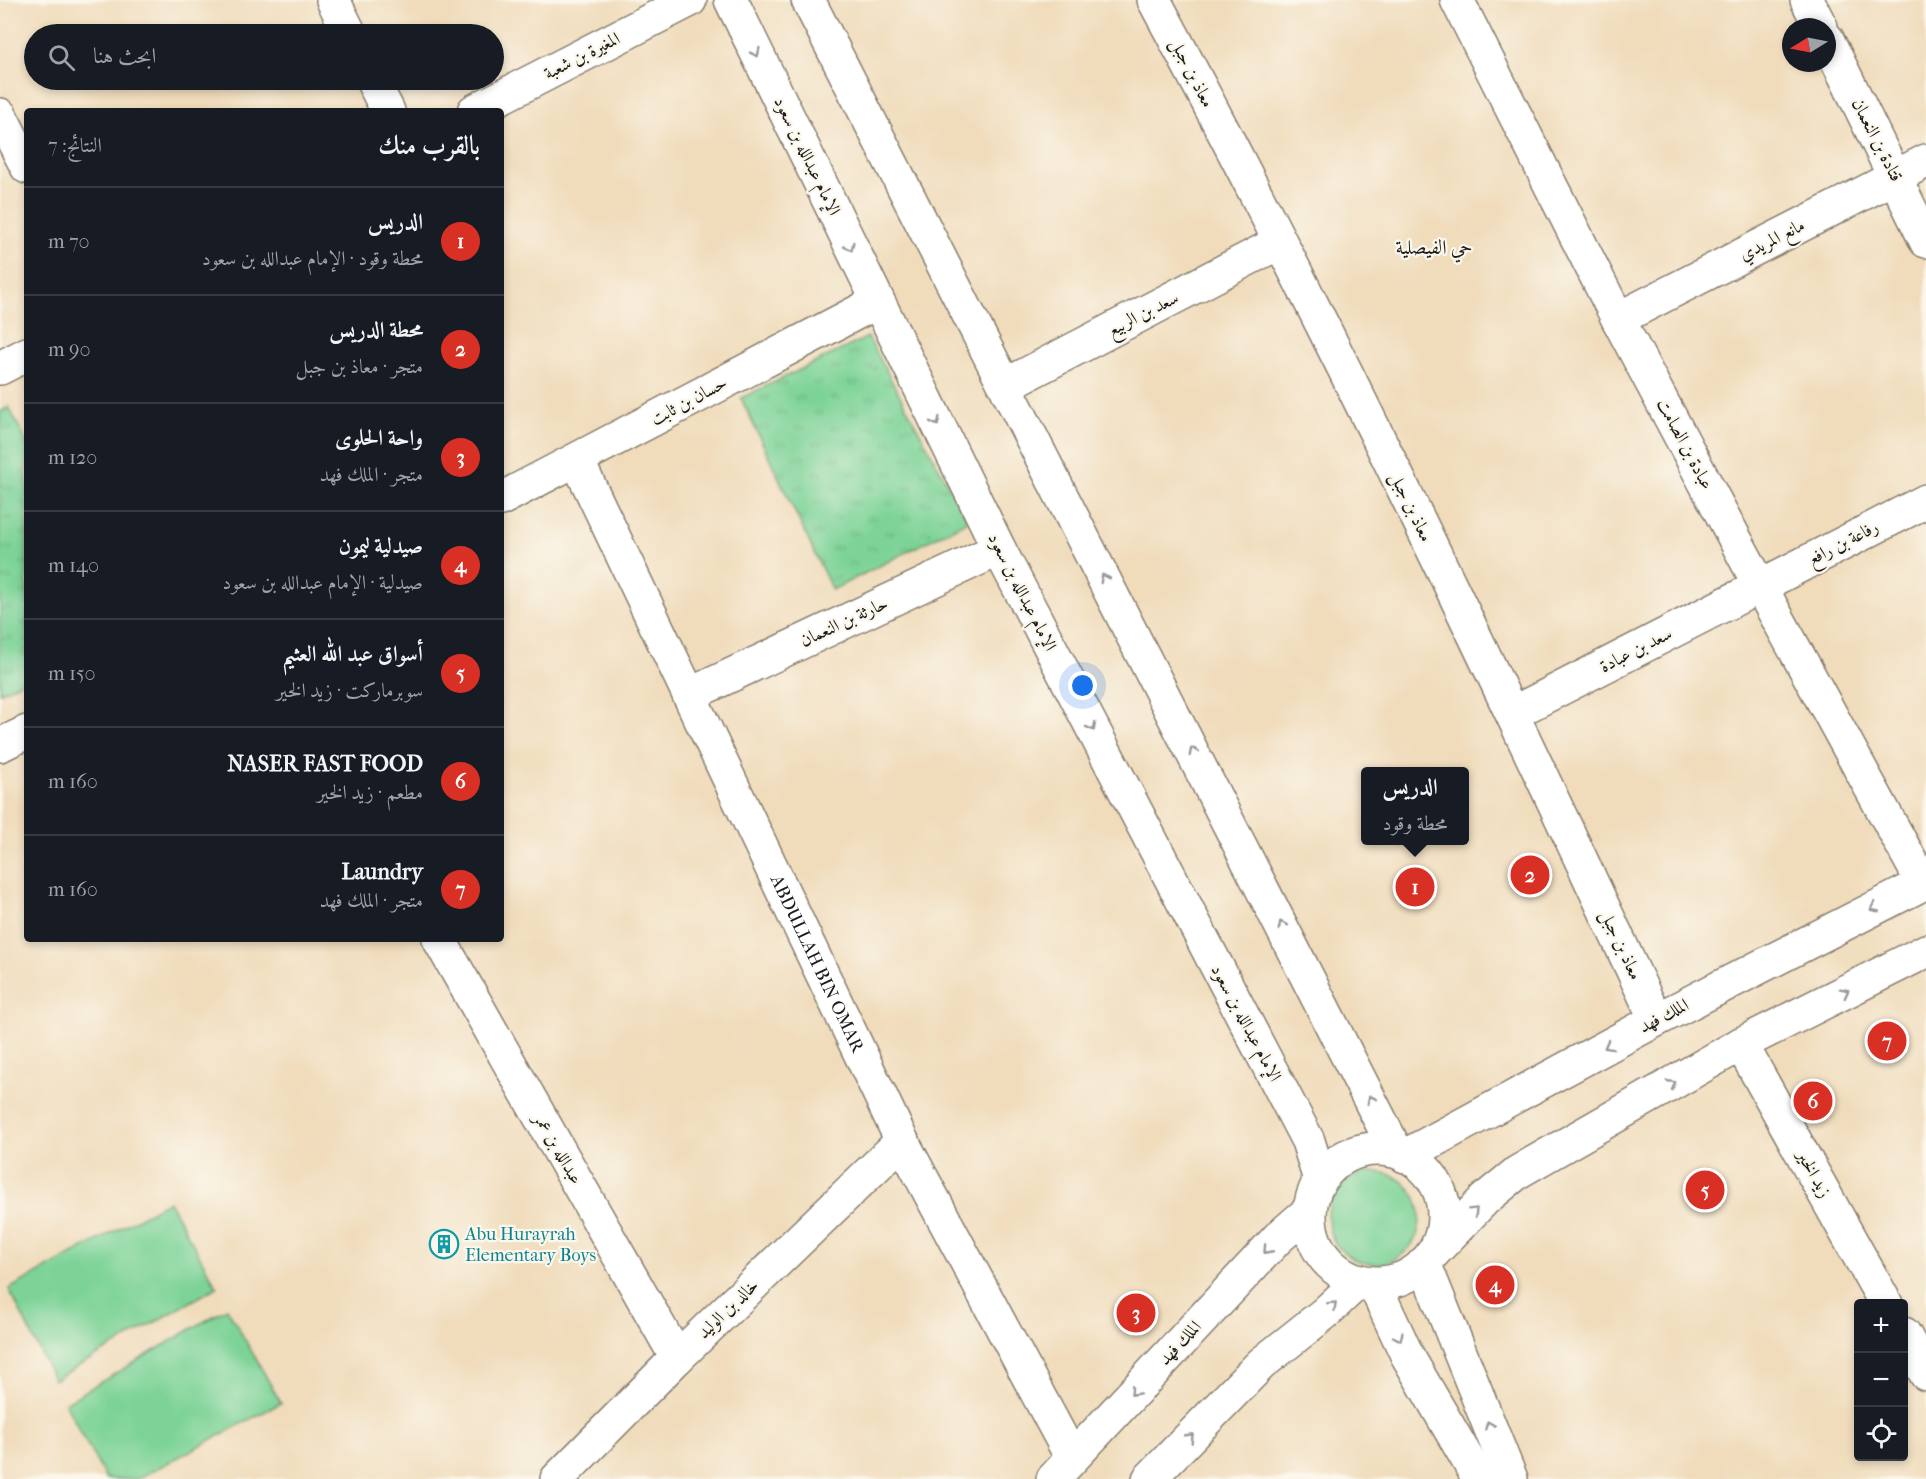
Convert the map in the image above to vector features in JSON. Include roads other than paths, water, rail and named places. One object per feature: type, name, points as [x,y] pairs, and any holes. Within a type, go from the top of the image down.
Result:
[{"type":"street","points":[[333,0],[345,24]]},
{"type":"street","name":"المغيرة بن شعبة","points":[[480,108],[690,0]]},
{"type":"street","name":"الإمام عبدالله بن سعود","points":[[731,0],[999,549],[1308,1141],[1320,1179]]},
{"type":"street","points":[[808,0],[1400,1154]]},
{"type":"street","name":"معاذ بن جبل","points":[[1154,0],[1280,242],[1513,713],[1656,1020]]},
{"type":"street","name":"عبادة بن الصامت","points":[[1457,0],[1618,319],[1760,586],[1925,882]]},
{"type":"street","points":[[1807,0],[1816,18]]},
{"type":"street","name":"قتادة بن النعمان","points":[[1836,57],[1926,241]]},
{"type":"street","points":[[377,90],[386,108]]},
{"type":"street","points":[[0,115],[24,161]]},
{"type":"street","name":"مانع المريدي","points":[[1618,319],[1926,161]]},
{"type":"street","name":"سعد بن الربيع","points":[[1006,385],[1280,242]]},
{"type":"street","name":"حسان بن ثابت","points":[[504,497],[877,302]]},
{"type":"street","points":[[0,368],[24,356]]},
{"type":"street","name":"ABDULLAH BIN OMAR","points":[[578,460],[902,1141],[1062,1469]]},
{"type":"street","name":"رفاعة بن رافع","points":[[1760,586],[1926,501]]},
{"type":"street","name":"حارثة بن النعمان","points":[[689,695],[999,549]]},
{"type":"street","name":"سعد بن عبادة","points":[[1513,713],[1760,586]]},
{"type":"street","points":[[0,745],[24,733]]},
{"type":"street","name":"الملك فهد","points":[[1400,1154],[1925,882]]},
{"type":"street","name":"عبدالله بن عمر","points":[[441,942],[677,1358]]},
{"type":"street","points":[[1149,1479],[1261,1364],[1366,1282],[1412,1274],[1485,1199],[1518,1172],[1742,1044],[1926,951]]},
{"type":"street","name":"زيد الخير","points":[[1742,1044],[1883,1299]]},
{"type":"street","name":"خالد بن الوليد","points":[[557,1479],[677,1358],[902,1141]]},
{"type":"street","points":[[1479,1479],[1366,1282],[1330,1264],[1318,1248],[1311,1230],[1310,1210],[1320,1179],[1346,1156],[1363,1150],[1380,1149],[1400,1154],[1430,1174],[1440,1193],[1442,1224],[1428,1258],[1511,1479]]},
{"type":"street","name":"الملك فهد","points":[[1062,1469],[1278,1238],[1310,1210]]},
{"type":"street","points":[[1908,1341],[1926,1374]]},
{"type":"place","name":"محطة الدريس","points":[[1530,875]]},
{"type":"place","name":"الدريس","points":[[1415,887]]},
{"type":"place","name":"Laundry","points":[[1887,1041]]},
{"type":"place","name":"NASER FAST FOOD","points":[[1813,1101]]},
{"type":"place","name":"أسواق عبد الله العثيم","points":[[1705,1190]]},
{"type":"place","name":"Abu Hurayrah Elementary Boys","points":[[444,1244]]},
{"type":"place","name":"صيدلية ليمون","points":[[1495,1285]]},
{"type":"place","name":"واحة الحلوى","points":[[1136,1313]]},
{"type":"district","name":"حي الفيصلية","points":[[1434,247]]}]
